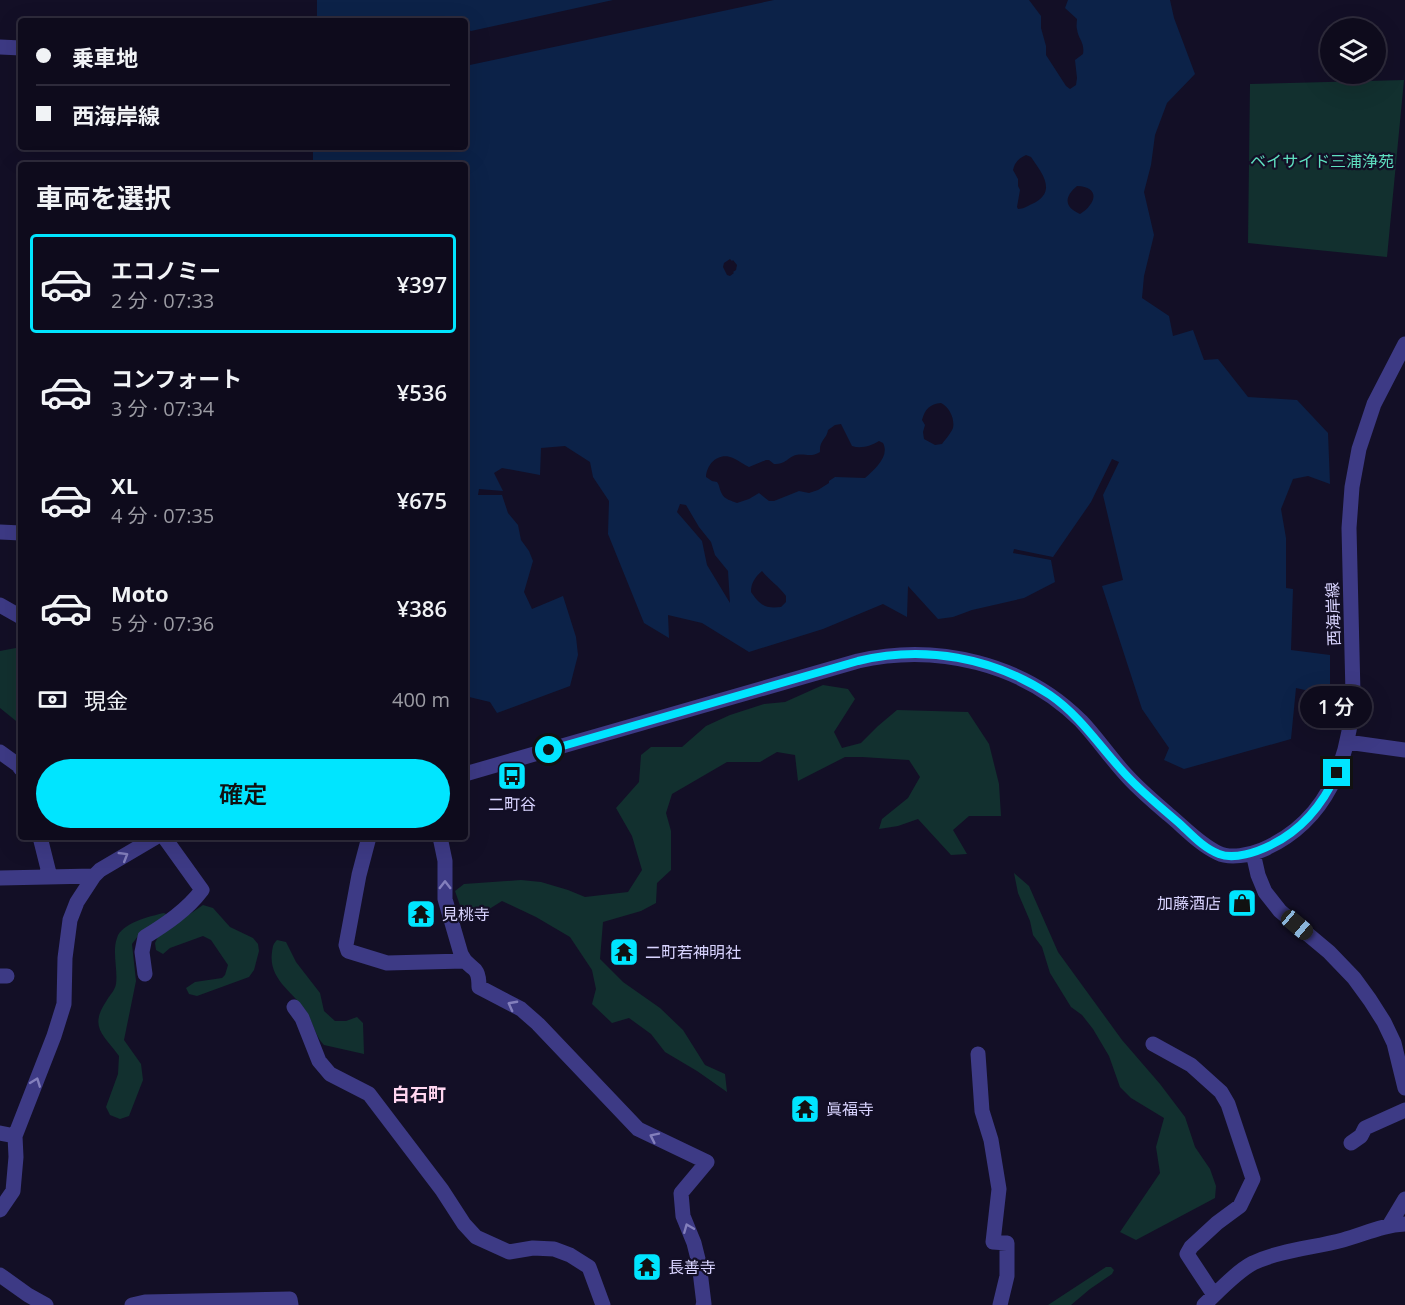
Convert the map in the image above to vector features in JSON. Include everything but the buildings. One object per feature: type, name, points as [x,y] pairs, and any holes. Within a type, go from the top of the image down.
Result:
[{"type":"street","points":[[0,47],[18,48]]},
{"type":"street","name":"西海岸線","points":[[468,773],[858,661],[893,655],[939,655],[985,664],[1020,678],[1052,697],[1077,717],[1128,778],[1204,845],[1220,855],[1253,853],[1278,842],[1290,835],[1317,809],[1335,780],[1347,742],[1353,694],[1349,528],[1352,487],[1359,449],[1374,404],[1405,344]]},
{"type":"street","points":[[0,532],[18,533]]},
{"type":"street","points":[[0,604],[18,615]]},
{"type":"street","points":[[1347,742],[1405,750]]},
{"type":"street","points":[[0,752],[18,765]]},
{"type":"street","points":[[41,840],[50,877]]},
{"type":"street","points":[[0,1210],[13,1191],[15,1157],[8,1135],[54,1036],[64,1004],[65,958],[70,920],[77,902],[100,870],[151,840]]},
{"type":"street","points":[[145,974],[142,952],[145,937],[164,925],[194,900],[202,890],[166,840]]},
{"type":"street","points":[[368,840],[359,874],[346,945],[348,951],[387,963],[464,961]]},
{"type":"street","points":[[441,840],[445,861],[445,899],[461,954],[464,961],[476,969],[479,975],[479,987],[521,1009],[538,1024],[638,1129],[707,1162],[681,1193],[683,1216],[699,1263],[703,1305]]},
{"type":"street","points":[[1253,853],[1264,892],[1280,911],[1329,952],[1354,978],[1370,1000],[1394,1043],[1405,1088]]},
{"type":"street","points":[[0,878],[94,876]]},
{"type":"street","points":[[294,1007],[302,1018],[319,1061],[330,1074],[369,1094],[442,1190],[464,1224],[476,1237],[509,1252],[533,1248],[554,1249],[570,1255],[589,1267],[603,1305]]},
{"type":"street","points":[[1153,1044],[1191,1065],[1221,1092],[1228,1104],[1253,1179],[1240,1206],[1217,1223],[1186,1254],[1209,1300],[1245,1268],[1254,1263],[1272,1256],[1343,1240],[1398,1224],[1405,1198]]},
{"type":"street","points":[[978,1054],[982,1111],[991,1140],[999,1189],[993,1242],[1007,1243],[1008,1276],[1000,1305]]},
{"type":"street","points":[[1352,1143],[1365,1128],[1405,1110]]},
{"type":"street","points":[[0,1275],[46,1305]]},
{"type":"street","points":[[132,1305],[145,1302],[290,1299],[291,1305]]},
{"type":"green space","name":"ベイサイド三浦浄苑","points":[[1386,80],[1404,80],[1387,257],[1248,243],[1250,84],[1320,82],[1320,84],[1386,84]]},
{"type":"green space","points":[[18,648],[18,723],[0,708],[0,651]]},
{"type":"green space","points":[[823,685],[848,689],[855,699],[834,732],[842,748],[861,743],[897,710],[968,712],[989,744],[999,784],[1001,816],[969,816],[953,830],[967,854],[951,855],[918,819],[898,826],[879,829],[882,819],[908,798],[920,777],[909,760],[845,757],[798,781],[795,755],[777,752],[760,762],[727,762],[672,794],[666,813],[671,831],[671,870],[657,883],[656,903],[641,911],[603,922],[600,959],[623,982],[660,1008],[683,1030],[705,1065],[725,1074],[727,1092],[665,1052],[651,1034],[629,1018],[612,1023],[592,1004],[596,989],[592,970],[570,937],[502,901],[486,911],[464,917],[455,891],[464,884],[521,880],[541,882],[585,897],[628,892],[642,870],[632,836],[616,808],[639,782],[641,755],[651,747],[682,747],[706,726],[730,715],[764,704],[785,702]]},
{"type":"green space","points":[[1014,873],[1029,886],[1058,952],[1122,1040],[1185,1117],[1195,1147],[1210,1169],[1216,1186],[1215,1198],[1136,1240],[1120,1232],[1160,1173],[1156,1147],[1164,1118],[1131,1098],[1120,1087],[1109,1056],[1093,1029],[1082,1015],[1071,1007],[1050,973],[1042,947],[1033,935],[1030,921],[1018,893]]},
{"type":"green space","points":[[203,905],[213,908],[230,927],[253,938],[258,944],[259,951],[254,970],[249,977],[197,996],[189,994],[186,988],[195,982],[222,978],[228,965],[211,940],[203,936],[170,948],[163,954],[156,950],[155,943],[159,935]]},
{"type":"green space","points":[[164,913],[168,915],[138,936],[132,944],[136,981],[124,1040],[141,1064],[143,1080],[129,1116],[120,1119],[110,1115],[106,1107],[118,1074],[119,1056],[100,1030],[99,1017],[116,984],[115,949],[120,933],[130,924]]},
{"type":"green space","points":[[277,940],[286,942],[296,962],[320,993],[324,1011],[335,1021],[346,1021],[357,1017],[363,1023],[364,1054],[324,1045],[306,1011],[274,970],[272,952]]},
{"type":"green space","points":[[1106,1267],[1114,1270],[1112,1274],[1071,1305],[1048,1305]]},
{"type":"water","points":[[317,0],[1029,0],[1041,16],[1046,55],[1070,89],[1076,85],[1075,60],[1083,54],[1083,50],[1077,19],[1065,8],[1068,0],[1170,0],[1174,18],[1195,74],[1167,103],[1155,135],[1144,192],[1154,235],[1144,276],[1142,298],[1169,316],[1173,336],[1193,330],[1204,360],[1218,359],[1248,397],[1297,400],[1328,433],[1330,484],[1308,476],[1293,479],[1281,509],[1286,538],[1286,588],[1293,589],[1291,650],[1330,655],[1330,689],[1314,692],[1296,688],[1291,739],[1184,769],[1164,760],[1169,748],[1142,709],[1102,586],[1123,580],[1103,495],[1119,462],[1112,459],[1091,502],[1053,557],[1014,549],[1013,553],[1051,560],[1055,582],[1024,598],[938,619],[908,586],[907,617],[883,604],[823,629],[749,652],[702,623],[668,615],[669,638],[644,623],[608,534],[609,501],[593,477],[590,462],[565,446],[541,448],[540,475],[502,468],[494,473],[503,491],[479,489],[478,495],[502,495],[508,513],[518,525],[521,540],[533,561],[524,592],[532,609],[563,596],[576,637],[578,655],[570,686],[497,713],[490,702],[468,697],[468,162],[313,162],[313,150],[468,150],[468,18],[317,18]],"holes":[[[1026,155],[1031,157],[1043,176],[1046,188],[1040,199],[1018,209],[1020,190],[1013,170],[1019,159]],[[1077,186],[1090,189],[1094,197],[1090,206],[1080,214],[1071,208],[1068,201],[1070,194]],[[730,259],[737,265],[736,270],[730,276],[723,267],[724,263]],[[941,403],[951,413],[953,428],[942,444],[935,445],[924,439],[925,425],[922,420],[926,410]],[[841,424],[852,446],[866,446],[879,441],[883,443],[885,448],[883,457],[865,478],[835,477],[818,490],[809,493],[799,491],[774,501],[769,501],[759,493],[737,503],[724,497],[717,482],[706,477],[711,463],[723,456],[733,458],[749,467],[766,460],[778,464],[796,455],[817,454],[820,452],[828,430]],[[680,504],[686,505],[711,542],[715,555],[728,571],[730,603],[707,565],[702,541],[677,512]],[[762,571],[786,596],[786,602],[781,607],[767,607],[760,603],[751,592],[753,583]]]},
{"type":"pier","points":[[613,0],[774,0],[468,65],[468,30],[471,31]]},
{"type":"place","name":"二町谷","points":[[512,776]]},
{"type":"place","name":"加藤酒店","points":[[1242,903]]},
{"type":"place","name":"見桃寺","points":[[421,914]]},
{"type":"place","name":"二町若神明社","points":[[624,952]]},
{"type":"place","name":"眞福寺","points":[[805,1109]]},
{"type":"place","name":"長善寺","points":[[647,1267]]},
{"type":"district","name":"白石町","points":[[419,1095]]},
{"type":"route","points":[[549,750],[858,661],[887,655],[925,654],[954,657],[985,664],[1039,688],[1082,722],[1128,778],[1204,845],[1220,855],[1253,853],[1290,835],[1317,809],[1332,786],[1337,773]]}]
